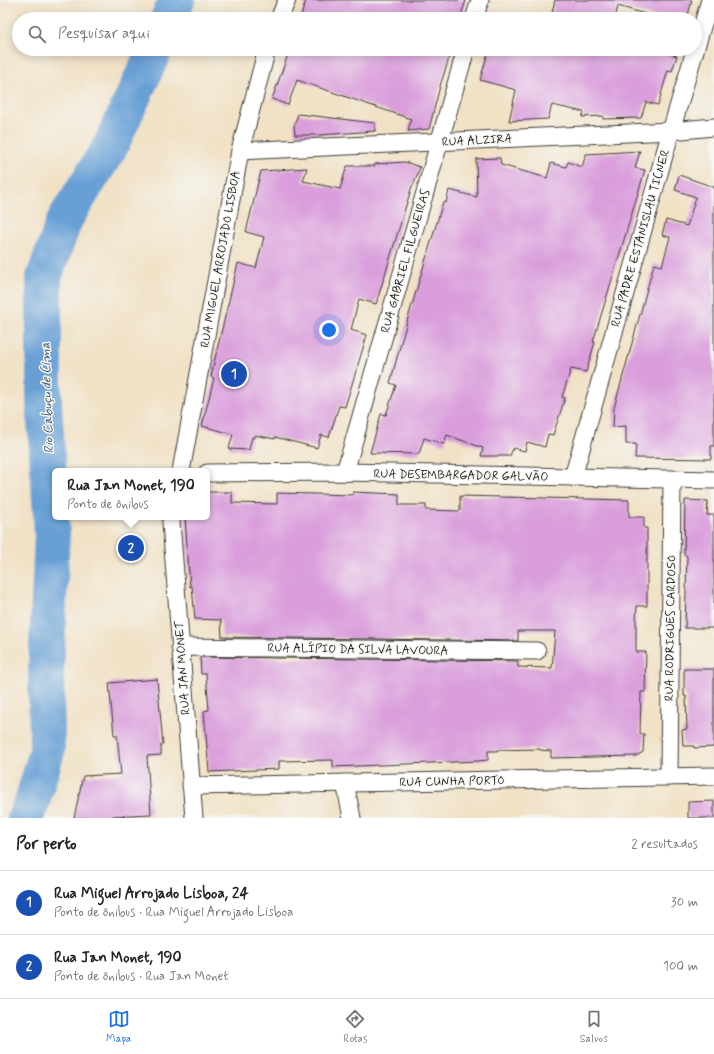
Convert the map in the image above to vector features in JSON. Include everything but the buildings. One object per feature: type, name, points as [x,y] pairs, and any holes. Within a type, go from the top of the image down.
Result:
[{"type":"street","points":[[282,12],[287,0]]},
{"type":"street","points":[[476,12],[480,0]]},
{"type":"street","name":"RUA PADRE ESTANISLAU TICNER","points":[[702,27],[710,0]]},
{"type":"street","name":"RUA MIGUEL ARROJADO LISBOA","points":[[182,468],[240,151],[265,56]]},
{"type":"street","name":"RUA GABRIEL FILGUEIRAS","points":[[345,472],[464,56]]},
{"type":"street","name":"RUA PADRE ESTANISLAU TICNER","points":[[573,477],[693,56]]},
{"type":"street","name":"RUA ALZIRA","points":[[240,151],[714,127]]},
{"type":"street","name":"RUA DESEMBARGADOR GALVÃO","points":[[210,473],[345,472],[714,480]]},
{"type":"street","name":"RUA RODRIGUES CARDOSO","points":[[669,777],[672,479]]},
{"type":"street","name":"RUA JAN MONET","points":[[172,520],[171,529],[194,818]]},
{"type":"street","name":"RUA ALÍPIO DA SILVA LAVOURA","points":[[180,647],[537,651]]},
{"type":"street","name":"RUA CUNHA PORTO","points":[[191,786],[714,776]]},
{"type":"street","points":[[344,783],[352,818]]},
{"type":"waterway","name":"Rio Cabuçu de Cima","points":[[171,12],[177,0]]},
{"type":"waterway","name":"Rio Cabuçu de Cima","points":[[25,818],[32,802],[47,751],[46,669],[52,533],[44,402],[44,277],[65,219],[110,147],[152,56]]},
{"type":"place","name":"Rua Miguel Arrojado Lisboa, 24","points":[[234,374]]},
{"type":"place","name":"Rua Jan Monet, 190","points":[[131,548]]}]
